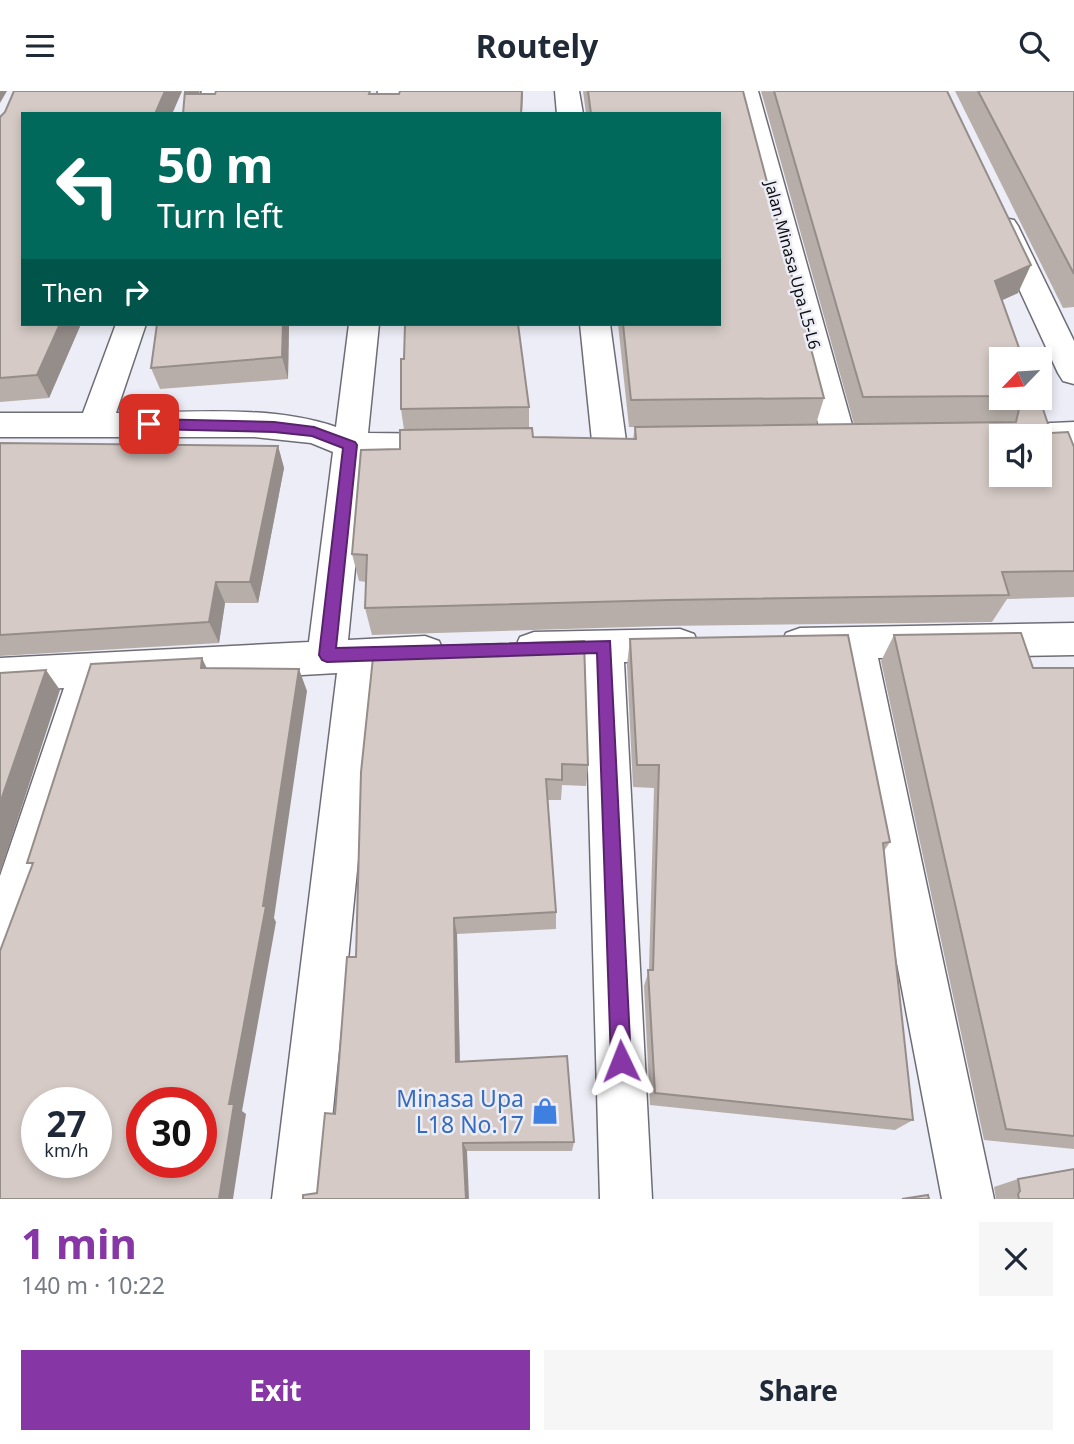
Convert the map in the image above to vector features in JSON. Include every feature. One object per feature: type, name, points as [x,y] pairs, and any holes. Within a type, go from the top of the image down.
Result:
[{"type":"street","points":[[207,112],[214,91]]},
{"type":"street","points":[[387,112],[390,91]]},
{"type":"street","points":[[567,91],[570,112]]},
{"type":"street","name":"Jalan Minasa Upa L5-L6","points":[[746,91],[839,439]]},
{"type":"street","points":[[993,201],[1074,373]]},
{"type":"street","points":[[96,423],[130,326]]},
{"type":"street","points":[[298,1199],[343,655],[350,445],[364,326]]},
{"type":"street","points":[[595,326],[609,442]]},
{"type":"street","points":[[0,425],[254,425],[314,432],[350,445],[486,445]]},
{"type":"street","points":[[1052,435],[1074,434]]},
{"type":"street","points":[[765,644],[856,645],[1074,639]]},
{"type":"street","points":[[495,649],[712,645]]},
{"type":"street","points":[[856,645],[968,1199]]},
{"type":"street","points":[[604,646],[626,1199]]},
{"type":"street","points":[[0,675],[90,668],[455,651]]},
{"type":"street","points":[[3,926],[90,668]]},
{"type":"building","points":[[14,91],[165,91],[156,112],[21,112],[21,326],[59,326],[37,375],[0,378],[0,117]]},
{"type":"building","points":[[185,91],[186,94],[215,94],[216,91],[370,91],[369,94],[399,94],[400,91],[522,91],[521,112],[183,112]]},
{"type":"building","points":[[588,91],[743,91],[824,398],[631,400],[623,326],[721,326],[721,112],[591,112]]},
{"type":"building","points":[[774,91],[947,91],[1031,265],[995,281],[1019,347],[989,347],[989,396],[863,397]]},
{"type":"building","points":[[978,91],[1074,91],[1074,274]]},
{"type":"building","points":[[157,326],[283,326],[282,357],[151,368]]},
{"type":"building","points":[[405,326],[518,326],[529,407],[401,409],[401,359],[404,359]]},
{"type":"building","points":[[1019,410],[1043,410],[1048,424],[989,424],[989,487],[1052,487],[1052,433],[1068,432],[1074,447],[1074,571],[1002,572],[1009,595],[365,608],[367,555],[352,554],[361,450],[400,449],[400,430],[532,428],[533,437],[636,439],[635,427],[1016,422]]},
{"type":"building","points":[[0,443],[278,446],[250,582],[216,582],[209,622],[0,635]]},
{"type":"building","points":[[1021,633],[1033,668],[1074,668],[1074,1136],[1006,1129],[894,635]]},
{"type":"building","points":[[848,635],[890,842],[883,843],[913,1120],[655,1093],[648,970],[653,970],[659,765],[637,765],[630,639]]},
{"type":"building","points":[[584,641],[588,765],[562,764],[562,780],[546,779],[556,912],[454,918],[456,1062],[567,1056],[574,1142],[463,1143],[466,1199],[303,1199],[303,1195],[317,1193],[325,1113],[335,1114],[347,957],[356,957],[361,772],[374,648]]},
{"type":"building","points":[[202,658],[201,668],[299,669],[263,906],[266,906],[229,1104],[234,1104],[219,1199],[0,1199],[0,951],[33,863],[27,863],[91,664]]},
{"type":"building","points":[[46,670],[0,803],[0,673]]},
{"type":"building","points":[[1074,1169],[1074,1199],[1019,1199],[1018,1179]]},
{"type":"building","points":[[928,1195],[929,1199],[902,1199]]},
{"type":"place","name":"Minasa Upa L18 No.17","points":[[545,1111]]},
{"type":"route","points":[[149,424],[274,427],[314,432],[350,445],[327,655],[604,646],[621,1061]]}]
